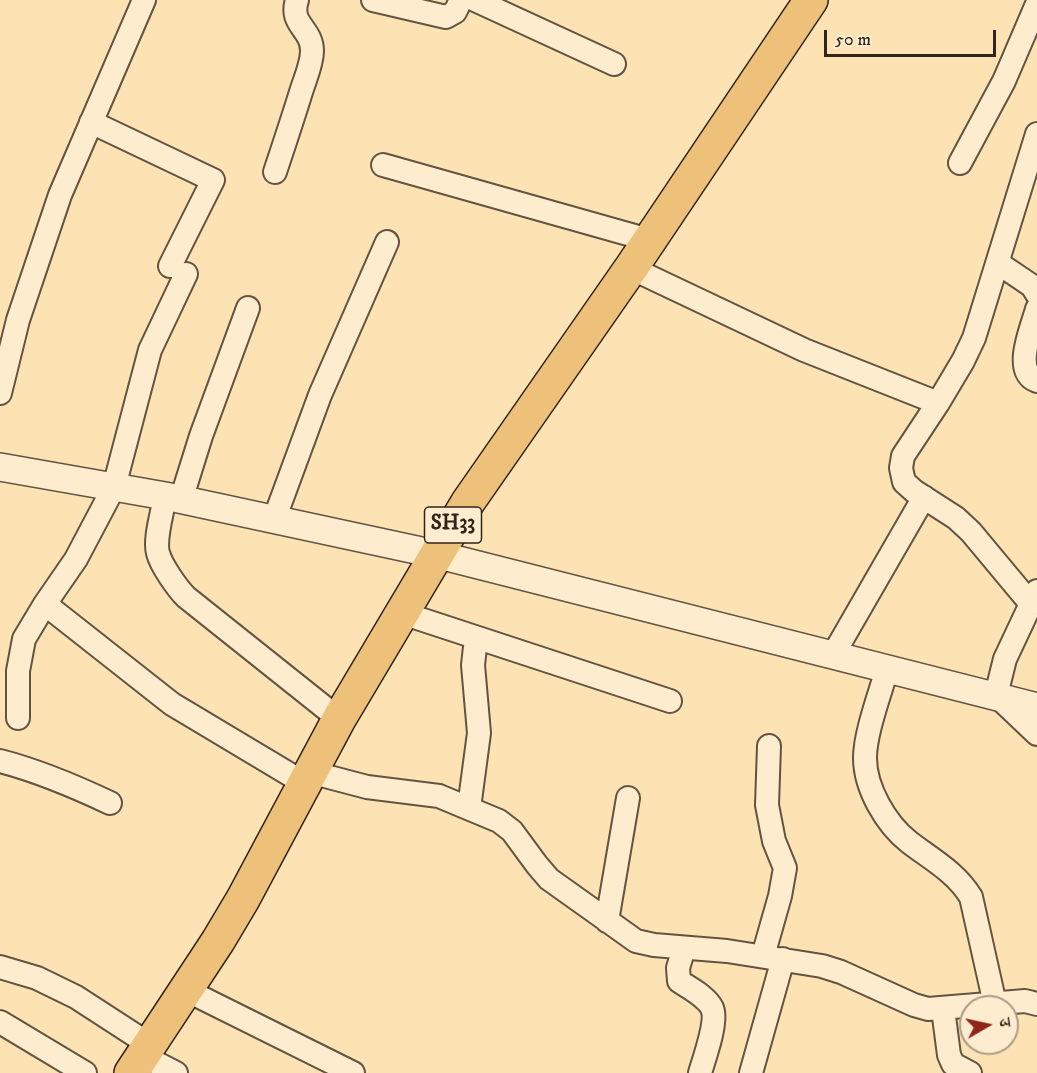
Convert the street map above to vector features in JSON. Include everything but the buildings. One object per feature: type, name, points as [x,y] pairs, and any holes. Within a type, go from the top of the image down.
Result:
[{"type":"main road","name":"SH33","points":[[141,1058],[243,899],[339,719],[435,554],[468,502],[631,268],[811,0]]},
{"type":"street","points":[[0,393],[18,320],[60,195],[144,0]]},
{"type":"street","points":[[275,172],[308,71],[312,51],[309,38],[295,18],[297,0]]},
{"type":"street","points":[[373,0],[408,4],[446,17],[455,12],[461,0]]},
{"type":"street","points":[[475,0],[614,64]]},
{"type":"street","points":[[960,163],[1004,81],[1037,4]]},
{"type":"street","points":[[18,718],[18,671],[24,639],[76,559],[114,487],[150,350],[213,180],[91,122]]},
{"type":"street","points":[[996,695],[1005,659],[1034,597],[956,518],[904,482],[901,468],[903,456],[911,441],[938,403],[974,338],[1037,134]]},
{"type":"street","points":[[383,165],[649,240]]},
{"type":"street","points":[[274,520],[320,395],[387,242]]},
{"type":"street","points":[[998,262],[1032,286],[1037,294]]},
{"type":"street","points":[[631,268],[804,350],[938,403]]},
{"type":"street","points":[[248,308],[201,436],[173,498],[157,545],[158,555],[175,586],[186,597],[339,719]]},
{"type":"street","points":[[1037,309],[1025,354],[1024,368],[1027,375],[1037,381]]},
{"type":"street","points":[[0,468],[173,498],[435,554],[1037,707]]},
{"type":"street","points":[[833,655],[924,497]]},
{"type":"street","points":[[45,604],[172,704],[307,778],[439,796],[500,821],[512,831],[549,879],[636,941],[654,945],[727,951],[822,966],[841,972],[914,1005],[928,1009],[959,1007]]},
{"type":"street","points":[[402,614],[670,701]]},
{"type":"street","points":[[469,808],[479,733],[473,665],[476,638]]},
{"type":"street","points":[[887,669],[867,743],[865,760],[869,781],[883,814],[896,831],[952,873],[971,897],[993,995]]},
{"type":"street","points":[[996,695],[1037,734]]},
{"type":"street","points":[[751,1073],[773,958],[785,868],[774,841],[767,805],[769,746]]},
{"type":"street","points":[[0,761],[63,781],[110,802]]},
{"type":"street","points":[[607,921],[628,798]]},
{"type":"street","points":[[684,948],[678,969],[679,981],[707,1001],[713,1010],[714,1022],[700,1073]]},
{"type":"street","points":[[0,967],[37,978],[76,997],[141,1058],[176,1073]]},
{"type":"street","points":[[186,990],[353,1073]]},
{"type":"street","points":[[1019,1002],[1037,1004]]},
{"type":"street","points":[[943,1009],[949,1055],[953,1064],[970,1073]]},
{"type":"street","points":[[0,1022],[85,1073]]}]
